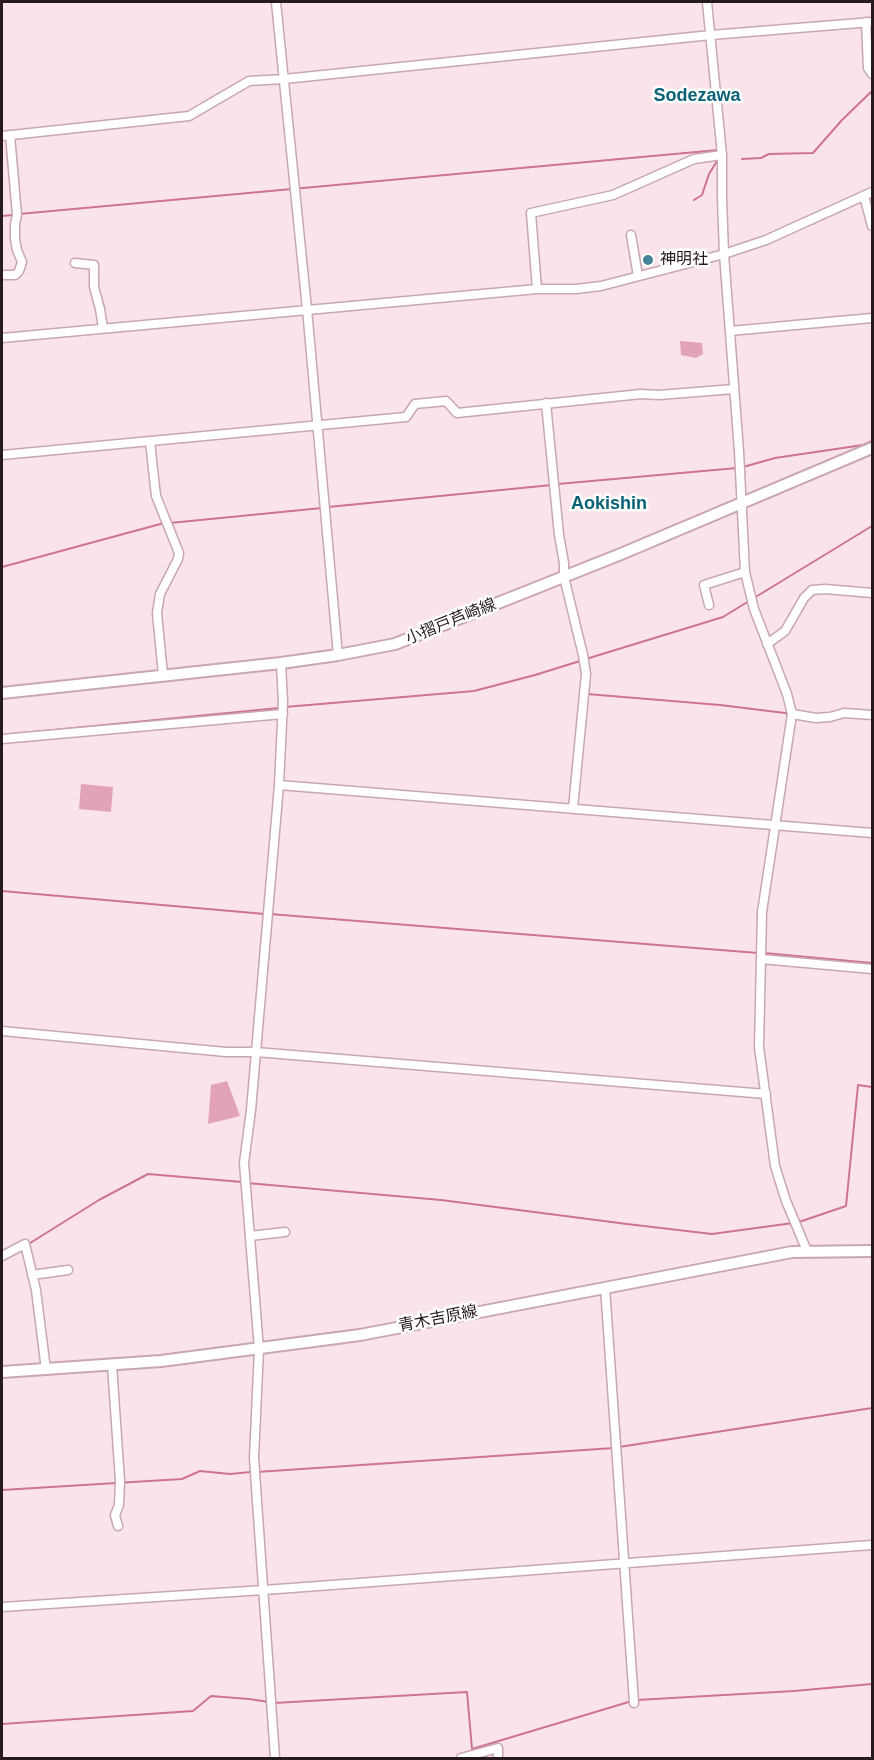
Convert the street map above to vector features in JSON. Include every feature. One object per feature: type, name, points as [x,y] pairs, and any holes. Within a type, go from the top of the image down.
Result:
[{"type":"main road","name":"小摺戸芦崎線","points":[[2,693],[281,663],[395,644],[564,577],[873,448]]},
{"type":"main road","name":"青木吉原線","points":[[2,1372],[161,1361],[360,1335],[792,1252],[873,1251]]},
{"type":"street","points":[[276,2],[307,309],[338,655]]},
{"type":"street","points":[[707,2],[722,155],[724,254],[745,572],[754,609],[787,694],[792,714],[762,912],[759,1047],[775,1166],[786,1201],[807,1251]]},
{"type":"street","points":[[2,274],[15,275],[22,262],[15,239],[17,216],[6,136],[189,116],[249,81],[711,35],[869,22],[868,68],[873,74]]},
{"type":"street","points":[[537,289],[531,213],[613,195],[694,159],[722,155]]},
{"type":"street","points":[[2,338],[537,289],[602,286],[724,254],[766,240],[868,194],[873,226]]},
{"type":"street","points":[[631,235],[638,276]]},
{"type":"street","points":[[75,263],[94,265],[94,287],[103,328]]},
{"type":"street","points":[[730,331],[873,318]]},
{"type":"street","points":[[2,455],[406,417],[415,404],[446,401],[457,413],[641,394],[659,395],[734,389]]},
{"type":"street","points":[[546,403],[564,577],[586,675],[573,808]]},
{"type":"street","points":[[150,441],[156,496],[179,553],[160,594],[157,613],[163,675]]},
{"type":"street","points":[[709,605],[704,585],[745,572]]},
{"type":"street","points":[[767,644],[785,631],[804,598],[812,590],[873,593]]},
{"type":"street","points":[[276,1758],[254,1458],[259,1349],[244,1163],[279,785],[283,714],[281,663]]},
{"type":"street","points":[[792,714],[816,718],[844,713],[873,715]]},
{"type":"street","points":[[2,740],[283,714]]},
{"type":"street","points":[[279,785],[873,833]]},
{"type":"street","points":[[761,959],[873,969]]},
{"type":"street","points":[[2,1031],[226,1052],[256,1052],[766,1094]]},
{"type":"street","points":[[250,1236],[285,1232]]},
{"type":"street","points":[[2,1256],[25,1244],[36,1290],[46,1370]]},
{"type":"street","points":[[32,1275],[68,1270]]},
{"type":"street","points":[[605,1287],[634,1703]]},
{"type":"street","points":[[112,1365],[120,1481],[119,1505],[115,1515],[118,1526]]},
{"type":"street","points":[[2,1607],[873,1545]]},
{"type":"street","points":[[461,1758],[498,1748],[498,1758]]},
{"type":"shaded area","points":[[680,341],[702,343],[703,354],[696,358],[681,355]]},
{"type":"shaded area","points":[[81,784],[113,787],[111,812],[79,809]]},
{"type":"shaded area","points":[[227,1081],[240,1116],[208,1124],[211,1085]]},
{"type":"waterway","points":[[742,159],[761,158],[769,154],[813,153],[872,91]]},
{"type":"waterway","points":[[19,214],[718,150]]},
{"type":"waterway","points":[[694,200],[702,195],[709,174],[717,161]]},
{"type":"waterway","points":[[2,216],[13,215]]},
{"type":"waterway","points":[[743,467],[775,458],[863,445],[872,441]]},
{"type":"waterway","points":[[558,484],[737,468]]},
{"type":"waterway","points":[[328,507],[552,485]]},
{"type":"waterway","points":[[170,523],[322,508]]},
{"type":"waterway","points":[[2,567],[164,523]]},
{"type":"waterway","points":[[754,598],[872,526]]},
{"type":"waterway","points":[[586,659],[723,617],[749,601]]},
{"type":"waterway","points":[[285,707],[474,691],[580,661]]},
{"type":"waterway","points":[[587,694],[720,705],[790,715]]},
{"type":"waterway","points":[[2,735],[279,708]]},
{"type":"waterway","points":[[2,891],[265,914]]},
{"type":"waterway","points":[[270,914],[758,953]]},
{"type":"waterway","points":[[764,953],[872,963]]},
{"type":"waterway","points":[[799,1222],[846,1206],[858,1085],[872,1087]]},
{"type":"waterway","points":[[27,1245],[99,1200],[148,1174],[242,1182]]},
{"type":"waterway","points":[[247,1183],[441,1200],[712,1234],[793,1223]]},
{"type":"waterway","points":[[619,1447],[872,1408]]},
{"type":"waterway","points":[[257,1472],[614,1448]]},
{"type":"waterway","points":[[2,1490],[182,1479],[200,1471],[230,1474],[251,1472]]},
{"type":"waterway","points":[[637,1700],[872,1684]]},
{"type":"waterway","points":[[274,1703],[467,1692],[472,1749],[632,1701]]},
{"type":"waterway","points":[[2,1724],[193,1711],[211,1696],[269,1702]]},
{"type":"place","name":"神明社","points":[[648,260]]},
{"type":"district","name":"Sodezawa","points":[[697,96]]},
{"type":"district","name":"Aokishin","points":[[609,504]]}]
